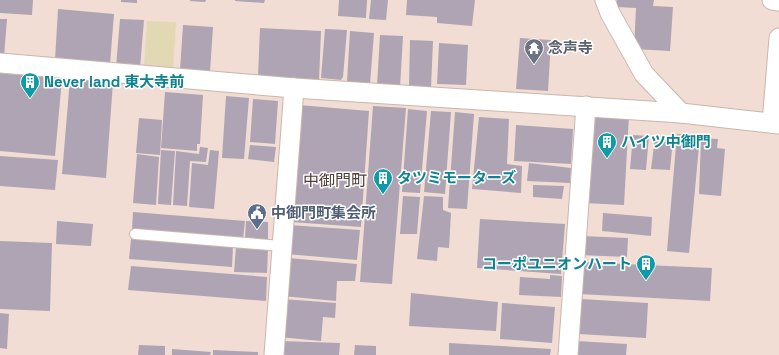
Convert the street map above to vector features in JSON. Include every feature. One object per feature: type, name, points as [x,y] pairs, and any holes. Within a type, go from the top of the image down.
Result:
[{"type":"street","points":[[605,0],[610,13],[644,74],[681,113]]},
{"type":"street","points":[[772,0],[779,1]]},
{"type":"street","points":[[0,63],[294,88],[681,113],[775,123],[779,38]]},
{"type":"street","points":[[274,355],[294,88]]},
{"type":"street","points":[[568,355],[586,106]]},
{"type":"lane","points":[[135,234],[282,246]]},
{"type":"sand","points":[[147,21],[176,22],[173,69],[144,68]]},
{"type":"building","points":[[0,0],[33,0],[32,15],[0,13]]},
{"type":"building","points":[[121,0],[137,0],[137,3],[121,2]]},
{"type":"building","points":[[190,0],[206,0],[205,2]]},
{"type":"building","points":[[235,0],[265,0],[264,3]]},
{"type":"building","points":[[339,0],[367,0],[366,18],[338,16]]},
{"type":"building","points":[[371,0],[388,0],[386,20],[369,19]]},
{"type":"building","points":[[407,0],[475,0],[472,26],[437,23],[437,17],[406,15]]},
{"type":"building","points":[[617,0],[654,0],[653,6],[673,7],[670,51],[634,49],[636,8],[616,7]]},
{"type":"building","points":[[58,9],[114,14],[110,64],[55,60]]},
{"type":"building","points":[[0,19],[7,19],[4,57],[0,57]]},
{"type":"building","points":[[120,19],[144,20],[140,68],[116,67]]},
{"type":"building","points":[[183,25],[213,27],[210,72],[180,70]]},
{"type":"building","points":[[260,28],[321,31],[319,81],[258,77]]},
{"type":"building","points":[[325,29],[347,30],[343,77],[341,80],[321,78]]},
{"type":"building","points":[[350,31],[374,33],[370,84],[347,82]]},
{"type":"building","points":[[380,35],[403,36],[400,88],[377,86]]},
{"type":"building","name":"念声寺","points":[[520,38],[551,40],[548,91],[516,89]]},
{"type":"building","points":[[410,40],[433,41],[431,88],[409,87]]},
{"type":"building","points":[[439,43],[468,45],[466,85],[437,84]]},
{"type":"building","name":"Never land 東大寺前","points":[[0,73],[62,79],[55,156],[0,151]]},
{"type":"building","points":[[70,79],[113,82],[106,178],[62,174]]},
{"type":"building","points":[[165,92],[203,95],[200,144],[197,144],[197,151],[161,148]]},
{"type":"building","points":[[226,96],[249,98],[244,159],[222,158]]},
{"type":"building","points":[[253,99],[278,101],[275,144],[250,142]]},
{"type":"building","points":[[299,105],[369,111],[361,227],[291,222]]},
{"type":"building","name":"タツミモーターズ","points":[[373,106],[406,108],[392,284],[360,282]]},
{"type":"building","points":[[408,109],[427,111],[420,193],[402,192]]},
{"type":"building","points":[[431,111],[451,112],[445,194],[424,192]]},
{"type":"building","points":[[455,112],[474,114],[467,209],[448,208]]},
{"type":"building","name":"ハイツ中御門","points":[[589,113],[629,115],[624,205],[584,203]]},
{"type":"building","points":[[479,117],[509,119],[507,164],[522,166],[521,193],[472,189]]},
{"type":"building","points":[[139,118],[162,120],[160,155],[136,153]]},
{"type":"building","points":[[516,125],[573,129],[571,164],[514,161]]},
{"type":"building","points":[[677,134],[700,136],[689,253],[667,251]]},
{"type":"building","points":[[633,135],[649,136],[646,170],[630,169]]},
{"type":"building","points":[[655,138],[673,139],[670,170],[651,169]]},
{"type":"building","points":[[701,138],[718,139],[717,148],[725,149],[721,196],[699,194]]},
{"type":"building","points":[[250,145],[276,147],[274,162],[248,159]]},
{"type":"building","points":[[200,147],[208,148],[206,162],[190,161],[187,206],[173,205],[176,151],[199,154]]},
{"type":"building","points":[[161,150],[175,151],[171,205],[158,204]]},
{"type":"building","points":[[210,150],[219,151],[214,209],[189,207],[192,163],[208,165]]},
{"type":"building","points":[[137,154],[159,157],[156,205],[133,203]]},
{"type":"building","points":[[0,156],[58,160],[55,190],[0,186]]},
{"type":"building","points":[[529,163],[571,168],[570,183],[527,181]]},
{"type":"building","points":[[533,185],[564,186],[562,199],[533,197]]},
{"type":"building","points":[[403,196],[420,197],[417,234],[400,234]]},
{"type":"building","points":[[424,196],[443,197],[443,210],[451,213],[449,248],[438,247],[437,261],[417,259]]},
{"type":"building","points":[[133,212],[245,221],[243,239],[132,230]]},
{"type":"building","points":[[603,213],[652,217],[651,236],[602,231]]},
{"type":"building","points":[[480,219],[565,224],[561,274],[477,268]]},
{"type":"building","points":[[57,221],[93,224],[91,246],[56,244]]},
{"type":"building","name":"中御門町集会所","points":[[246,221],[268,222],[268,240],[245,239]]},
{"type":"building","points":[[289,225],[360,230],[357,260],[286,254]]},
{"type":"building","points":[[581,236],[628,238],[627,257],[580,255]]},
{"type":"building","points":[[131,239],[233,246],[232,267],[129,259]]},
{"type":"building","points":[[0,241],[52,243],[50,311],[0,309]]},
{"type":"building","points":[[236,247],[268,250],[267,273],[234,272]]},
{"type":"building","points":[[288,258],[357,264],[355,281],[337,281],[336,301],[282,296]]},
{"type":"building","name":"コーポユニオンハート","points":[[581,262],[712,268],[710,301],[579,294]]},
{"type":"building","points":[[131,266],[267,277],[266,301],[128,290]]},
{"type":"building","points":[[550,275],[562,276],[561,297],[519,295],[520,277],[550,279]]},
{"type":"building","points":[[411,293],[498,302],[496,331],[409,326]]},
{"type":"building","points":[[283,299],[336,303],[335,318],[323,317],[321,341],[279,337]]},
{"type":"building","points":[[581,299],[648,303],[646,338],[579,334]]},
{"type":"building","points":[[502,303],[555,307],[552,343],[500,339]]},
{"type":"building","points":[[0,313],[9,314],[7,349],[0,348]]},
{"type":"building","points":[[280,341],[340,343],[339,355],[279,355]]},
{"type":"building","points":[[577,341],[627,344],[626,355],[575,355]]},
{"type":"building","points":[[449,343],[551,349],[550,355],[449,355]]},
{"type":"building","points":[[139,345],[165,346],[165,355],[138,355]]},
{"type":"building","points":[[355,345],[376,346],[376,355],[354,355]]},
{"type":"building","points":[[172,349],[211,352],[210,355],[172,355]]},
{"type":"building","points":[[213,350],[258,352],[258,355],[213,355]]},
{"type":"place","name":"念声寺","points":[[534,65]]},
{"type":"place","name":"Never land 東大寺前","points":[[30,99]]},
{"type":"place","name":"ハイツ中御門","points":[[607,159]]},
{"type":"place","name":"タツミモーターズ","points":[[383,195]]},
{"type":"place","name":"中御門町集会所","points":[[257,230]]},
{"type":"place","name":"コーポユニオンハート","points":[[646,281]]},
{"type":"district","name":"中御門町","points":[[335,180]]}]
